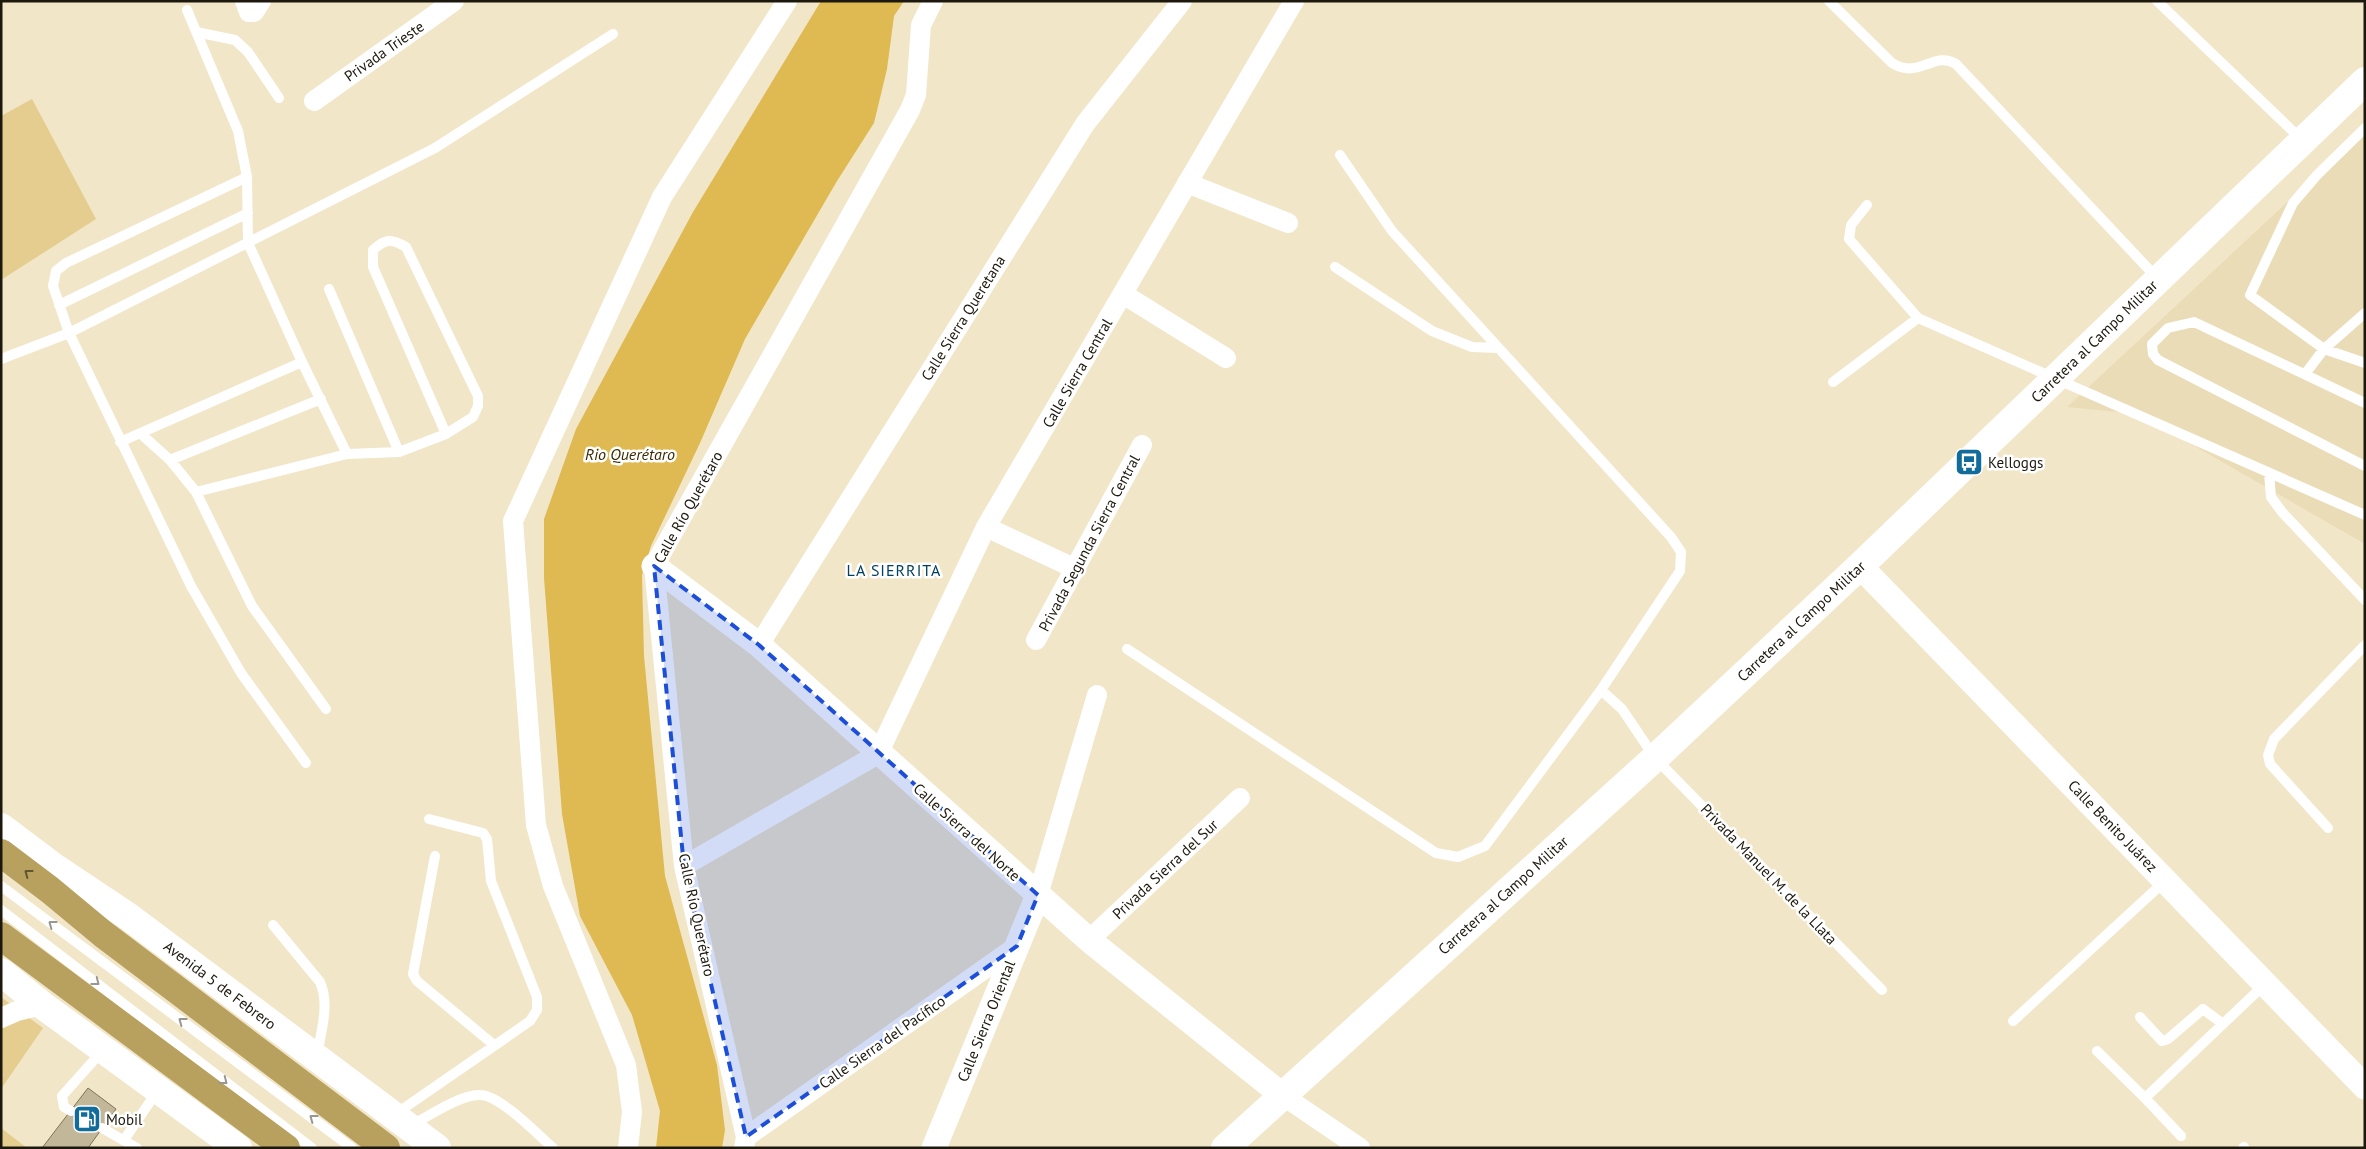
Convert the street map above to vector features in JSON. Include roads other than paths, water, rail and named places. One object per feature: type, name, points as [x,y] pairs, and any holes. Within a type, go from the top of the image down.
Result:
[{"type":"highway","name":"Avenida 5 de Febrero","points":[[1,853],[103,934],[386,1148]]},
{"type":"highway","points":[[1,936],[286,1148]]},
{"type":"main road","name":"Carretera al Campo Militar","points":[[1225,1148],[1655,758],[1860,566],[2365,81]]},
{"type":"main road","name":"Avenida 5 de Febrero","points":[[1,826],[54,866],[130,917],[316,1057],[404,1130],[437,1148]]},
{"type":"main road","points":[[50,890],[114,923],[184,979],[404,1130]]},
{"type":"main road","points":[[1,972],[42,1005],[158,1089],[217,1138],[238,1148]]},
{"type":"street","points":[[245,1],[249,12],[254,12],[261,1]]},
{"type":"street","name":"Privada Trieste","points":[[314,100],[454,1]]},
{"type":"street","points":[[628,1148],[632,1112],[626,1065],[553,886],[536,825],[513,521],[662,197],[787,1]]},
{"type":"street","name":"Calle Río Querétaro","points":[[745,1143],[684,866],[654,566],[910,110],[916,94],[921,25],[933,1]]},
{"type":"street","name":"Calle Sierra Queretana","points":[[758,645],[1085,124],[1182,1]]},
{"type":"street","name":"Calle Sierra Central","points":[[878,754],[986,527],[1294,1]]},
{"type":"street","points":[[1187,183],[1288,223]]},
{"type":"street","points":[[1123,294],[1226,358]]},
{"type":"street","name":"Privada Segunda Sierra Central","points":[[1036,640],[1142,445]]},
{"type":"street","points":[[986,527],[1076,569]]},
{"type":"street","name":"Calle Sierra del Norte","points":[[654,566],[758,645],[878,754],[1089,940],[1282,1095]]},
{"type":"street","name":"Calle Benito Juárez","points":[[1860,566],[2365,1087]]},
{"type":"street","points":[[1038,895],[1097,695]]},
{"type":"street","points":[[684,866],[878,754]]},
{"type":"street","name":"Privada Sierra del Sur","points":[[1089,940],[1240,798]]},
{"type":"street","name":"Calle Sierra Oriental","points":[[934,1148],[1038,895]]},
{"type":"street","name":"Calle Sierra del Pacífico","points":[[745,1143],[1017,946]]},
{"type":"street","points":[[1,1018],[17,1011],[42,1005]]},
{"type":"street","points":[[1282,1095],[1360,1148]]},
{"type":"lane","points":[[1829,1],[1892,63],[1900,68],[1910,70],[1943,59],[1956,64],[2158,279]]},
{"type":"lane","points":[[2157,1],[2302,140]]},
{"type":"lane","points":[[187,10],[238,131],[247,177],[248,243],[302,362],[347,454]]},
{"type":"lane","points":[[196,32],[235,40],[248,52],[279,98]]},
{"type":"lane","points":[[1,359],[69,333],[435,148],[613,34]]},
{"type":"lane","points":[[2365,128],[2317,175],[2293,202],[2250,295],[2324,349],[2365,362]]},
{"type":"lane","points":[[1127,649],[1436,854],[1458,857],[1485,846],[1601,690],[1680,571],[1681,552],[1671,537],[1392,231],[1340,155]]},
{"type":"lane","points":[[247,177],[66,263],[56,271],[53,286],[69,333],[191,586],[241,673],[306,763]]},
{"type":"lane","points":[[1867,205],[1851,225],[1849,239],[1918,318],[2365,515]]},
{"type":"lane","points":[[59,305],[248,213]]},
{"type":"lane","points":[[196,492],[347,454],[399,452],[446,434],[473,417],[478,406],[478,396],[406,247],[394,240],[383,241],[373,250],[373,267],[446,434]]},
{"type":"lane","points":[[1335,267],[1432,331],[1472,347],[1498,348]]},
{"type":"lane","points":[[329,289],[399,452]]},
{"type":"lane","points":[[2305,374],[2324,349],[2365,313]]},
{"type":"lane","points":[[1833,382],[1918,318]]},
{"type":"lane","points":[[2365,403],[2194,322],[2168,328],[2152,344],[2152,354],[2158,360],[2365,466]]},
{"type":"lane","points":[[120,442],[302,362]]},
{"type":"lane","points":[[170,460],[321,399]]},
{"type":"lane","points":[[140,433],[170,460],[196,492],[252,606],[326,709]]},
{"type":"lane","points":[[2269,473],[2271,497],[2282,512],[2365,600]]},
{"type":"lane","points":[[2328,828],[2270,764],[2268,755],[2274,738],[2365,645]]},
{"type":"lane","name":"Privada Manuel M. de la Llata","points":[[1601,690],[1622,709],[1655,758],[1882,990]]},
{"type":"lane","points":[[404,1130],[494,1046],[530,1020],[537,1010],[536,997],[491,881],[487,839],[484,832],[429,819]]},
{"type":"lane","points":[[435,856],[413,974],[417,981],[494,1046]]},
{"type":"lane","points":[[2013,1021],[2166,880]]},
{"type":"lane","points":[[1,886],[352,1148]]},
{"type":"lane","points":[[1,910],[312,1148]]},
{"type":"lane","points":[[273,925],[320,982],[324,991],[325,1004],[316,1057]]},
{"type":"lane","points":[[2144,1098],[2265,983]]},
{"type":"lane","points":[[2140,1017],[2162,1041],[2168,1039],[2202,1009],[2223,1024]]},
{"type":"lane","points":[[71,1110],[64,1106],[62,1096],[104,1050]]},
{"type":"lane","points":[[2097,1050],[2181,1136]]},
{"type":"lane","points":[[124,1140],[158,1089]]},
{"type":"lane","points":[[404,1130],[463,1099],[479,1095],[493,1097],[553,1148]]},
{"type":"lane","points":[[102,1128],[137,1148]]},
{"type":"water","name":"Rio Querétaro","points":[[821,1],[904,1],[894,16],[887,69],[874,123],[837,181],[745,339],[700,443],[651,546],[642,575],[644,656],[665,876],[717,1065],[725,1130],[722,1148],[656,1148],[660,1111],[632,1015],[580,916],[562,814],[544,578],[544,519],[576,429],[693,212]]},
{"type":"place","name":"Kelloggs","points":[[1969,462]]},
{"type":"place","name":"Mobil","points":[[87,1119]]},
{"type":"district","name":"LA SIERRITA","points":[[894,570]]}]
